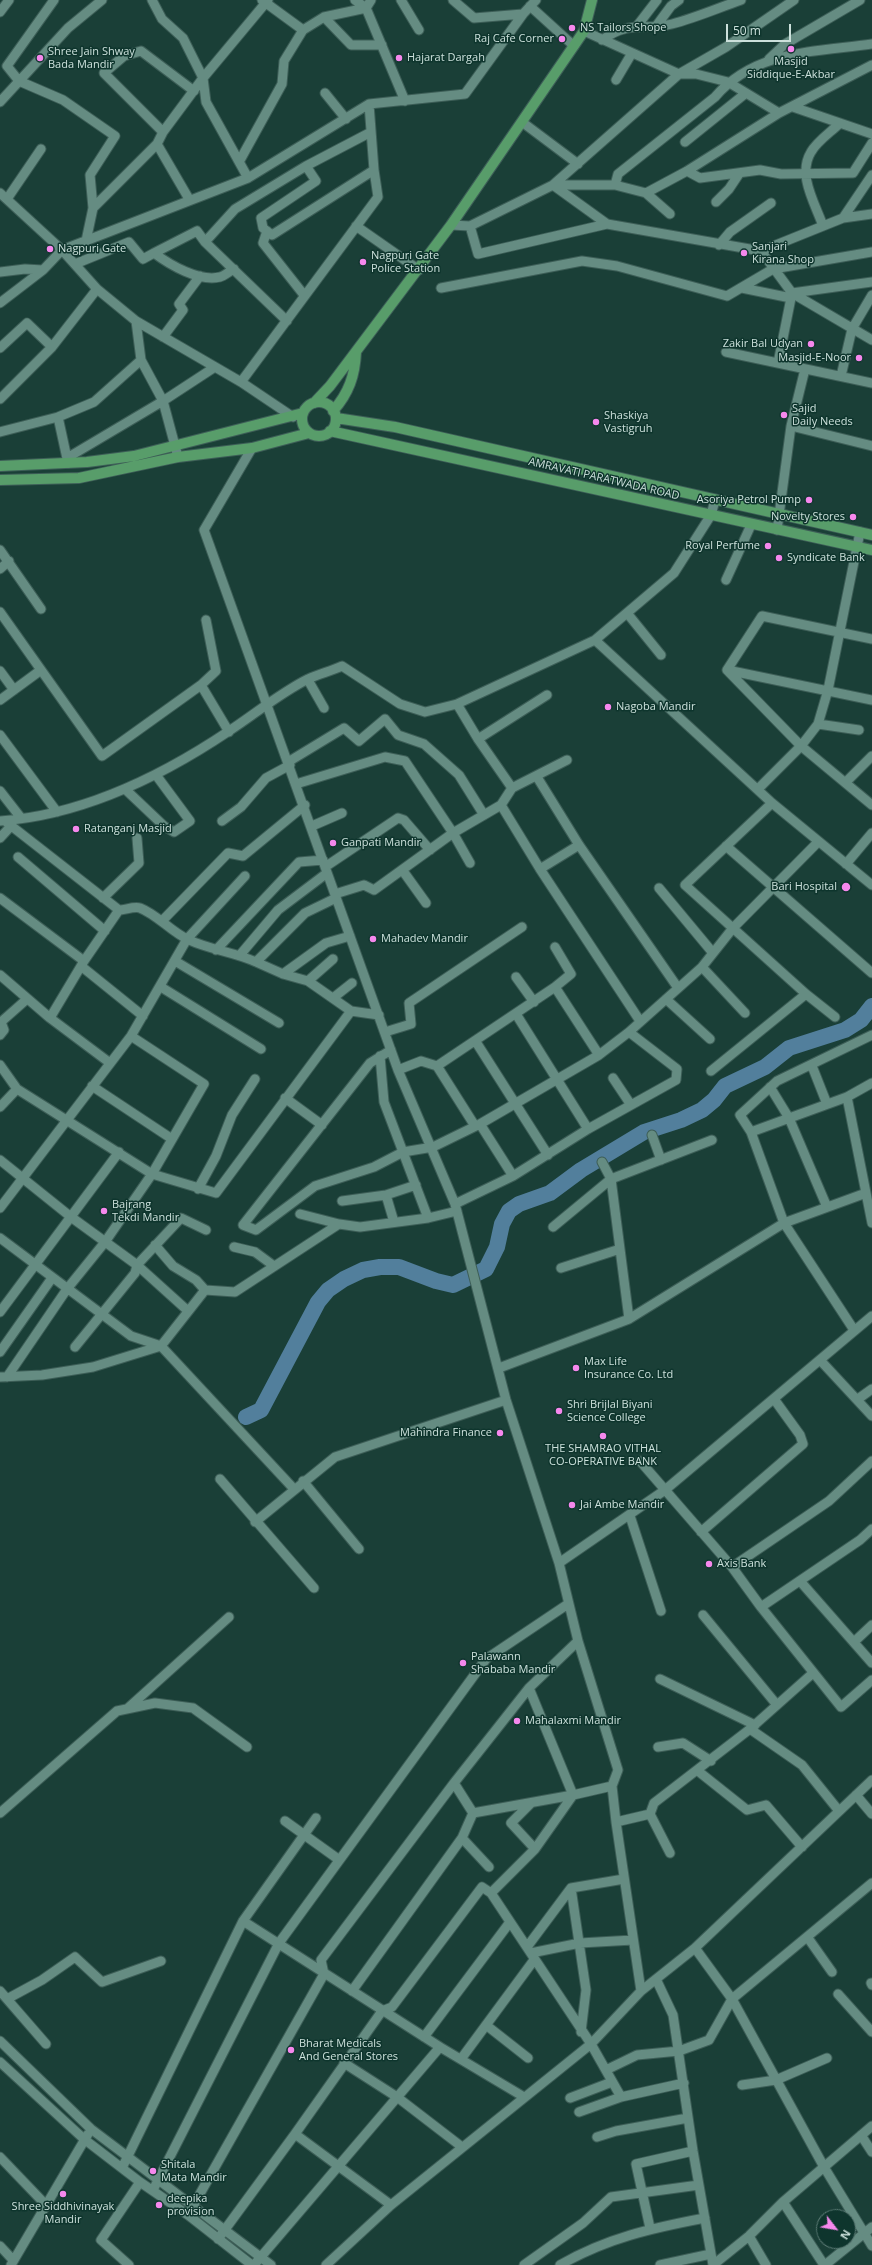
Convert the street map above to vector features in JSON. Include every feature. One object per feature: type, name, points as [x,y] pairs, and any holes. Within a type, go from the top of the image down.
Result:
[{"type":"main road","points":[[0,466],[134,456],[293,417],[303,413],[330,386],[419,270],[451,225],[584,31],[593,1]]},
{"type":"main road","points":[[303,413],[302,420],[304,427],[309,433],[316,436],[324,435],[330,432],[334,425],[335,414],[345,398],[354,373],[356,352]]},
{"type":"main road","points":[[314,403],[322,402],[328,405],[335,414]]},
{"type":"main road","name":"AMRAVATI PARATWADA ROAD","points":[[335,414],[872,534]]},
{"type":"main road","name":"AMRAVATI PARATWADA ROAD","points":[[330,432],[751,525],[872,550]]},
{"type":"main road","points":[[0,480],[79,478],[178,457],[252,448],[309,433]]},
{"type":"street","points":[[0,12],[9,0]]},
{"type":"street","points":[[54,0],[7,66],[19,81],[63,100],[115,136],[90,175],[93,208],[86,241]]},
{"type":"street","points":[[0,102],[68,28],[102,0]]},
{"type":"street","points":[[152,0],[162,19],[183,38],[203,78],[206,102],[248,178]]},
{"type":"street","points":[[355,0],[368,4]]},
{"type":"street","points":[[401,0],[419,30]]},
{"type":"street","points":[[453,0],[474,18],[523,14]]},
{"type":"street","points":[[637,26],[656,0]]},
{"type":"street","points":[[657,25],[671,6],[679,0]]},
{"type":"street","points":[[602,40],[614,31],[637,26],[670,24],[741,0]]},
{"type":"street","points":[[451,225],[470,226],[553,185],[678,74],[726,47],[794,0]]},
{"type":"street","points":[[615,185],[618,174],[715,98],[728,82],[768,60],[785,44],[860,0]]},
{"type":"street","points":[[93,208],[157,144],[163,132],[203,78],[265,1],[304,30]]},
{"type":"street","points":[[0,303],[43,270],[62,250],[189,199],[248,178],[369,104],[465,94],[523,14],[533,3],[574,46]]},
{"type":"street","points":[[239,162],[282,84],[284,61],[304,30],[324,17],[368,4]]},
{"type":"street","points":[[368,4],[382,45],[405,101]]},
{"type":"street","points":[[324,17],[351,45],[382,45]]},
{"type":"street","points":[[584,31],[678,74],[696,74],[728,82],[779,113]]},
{"type":"street","points":[[768,60],[788,55],[872,44]]},
{"type":"street","points":[[163,132],[104,73],[124,56],[141,51],[194,91]]},
{"type":"street","points":[[616,80],[632,53]]},
{"type":"street","points":[[646,193],[687,171],[779,113],[872,65]]},
{"type":"street","points":[[325,93],[346,119]]},
{"type":"street","points":[[685,142],[746,93]]},
{"type":"street","points":[[241,382],[378,197],[374,170],[369,104]]},
{"type":"street","points":[[793,107],[872,134]]},
{"type":"street","points":[[522,122],[578,164]]},
{"type":"street","points":[[823,226],[805,173],[805,167],[811,152],[840,123]]},
{"type":"street","points":[[205,242],[235,210],[306,166],[371,132]]},
{"type":"street","points":[[687,171],[700,178],[740,174],[760,170],[781,174],[853,173],[872,143]]},
{"type":"street","points":[[157,144],[189,199]]},
{"type":"street","points":[[7,199],[41,149]]},
{"type":"street","points":[[306,166],[316,181],[261,218],[263,228],[272,234],[374,170]]},
{"type":"street","points":[[716,202],[729,189],[740,174]]},
{"type":"street","points":[[843,218],[872,175]]},
{"type":"street","points":[[553,185],[615,185],[646,193],[670,214]]},
{"type":"street","points":[[553,185],[607,224]]},
{"type":"street","points":[[0,193],[62,250],[97,289],[136,321],[241,382],[293,417]]},
{"type":"street","points":[[720,245],[730,232],[771,204]]},
{"type":"street","points":[[470,226],[478,254],[607,224],[720,245],[762,251],[843,218],[872,214]]},
{"type":"street","points":[[356,226],[419,270]]},
{"type":"street","points":[[75,264],[129,242],[143,259],[196,231],[205,242],[287,321]]},
{"type":"street","points":[[267,231],[263,243],[304,295]]},
{"type":"street","points":[[762,251],[792,295],[872,340]]},
{"type":"street","points":[[441,288],[582,261],[618,266],[727,296],[773,269],[872,252]]},
{"type":"street","points":[[154,253],[165,260],[200,276],[220,277],[234,269]]},
{"type":"street","points":[[0,272],[26,269],[43,270]]},
{"type":"street","points":[[163,337],[183,310],[179,304],[200,276]]},
{"type":"street","points":[[742,288],[792,295],[872,282]]},
{"type":"street","points":[[0,399],[52,348],[97,289]]},
{"type":"street","points":[[778,363],[792,295]]},
{"type":"street","points":[[841,376],[852,329],[872,295]]},
{"type":"street","points":[[136,321],[141,360],[164,402],[178,457]]},
{"type":"street","points":[[0,348],[27,323],[52,348]]},
{"type":"street","points":[[726,352],[872,383]]},
{"type":"street","points":[[0,432],[58,417],[94,402],[141,360]]},
{"type":"street","points":[[58,417],[67,460],[164,402],[215,367]]},
{"type":"street","points":[[777,530],[791,426],[805,369]]},
{"type":"street","points":[[791,426],[872,446]]},
{"type":"street","points":[[252,448],[204,530],[266,706],[312,826],[325,867],[398,1070],[433,1147],[456,1208],[499,1368],[506,1400],[559,1563],[578,1641],[618,1770],[612,1786],[641,1991]]},
{"type":"street","points":[[5,823],[21,818],[57,812],[125,789],[156,775],[229,732],[266,706],[308,680],[342,666],[400,704],[425,712],[458,704],[595,640],[674,573],[710,515],[715,500]]},
{"type":"street","points":[[726,580],[751,525]]},
{"type":"street","points":[[758,789],[801,746],[818,724],[828,690],[860,532]]},
{"type":"street","points":[[0,550],[41,609]]},
{"type":"street","points":[[0,569],[9,561]]},
{"type":"street","points":[[0,612],[102,756],[216,671],[206,620]]},
{"type":"street","points":[[627,613],[661,655]]},
{"type":"street","points":[[727,670],[762,616],[872,639]]},
{"type":"street","points":[[595,640],[772,803],[872,885]]},
{"type":"street","points":[[0,700],[41,670]]},
{"type":"street","points":[[727,670],[872,700]]},
{"type":"street","points":[[727,670],[801,746],[872,805]]},
{"type":"street","points":[[0,671],[14,690]]},
{"type":"street","points":[[308,680],[324,708]]},
{"type":"street","points":[[200,684],[229,732]]},
{"type":"street","points":[[478,739],[548,695]]},
{"type":"street","points":[[458,704],[478,739],[512,788]]},
{"type":"street","points":[[222,821],[241,807],[266,778],[344,728],[359,741],[385,719],[398,735],[424,744],[459,775],[484,815]]},
{"type":"street","points":[[818,724],[859,730]]},
{"type":"street","points":[[0,735],[57,812]]},
{"type":"street","points":[[846,782],[872,756]]},
{"type":"street","points":[[296,784],[384,758],[405,761],[453,833],[470,864]]},
{"type":"street","points":[[256,962],[305,913],[336,896],[364,885],[374,890],[403,871],[453,833],[501,805],[512,788],[537,777],[567,760]]},
{"type":"street","points":[[125,789],[164,826],[174,832],[190,821],[156,775]]},
{"type":"street","points":[[537,777],[579,845],[678,988]]},
{"type":"street","points":[[0,791],[21,818]]},
{"type":"street","points":[[772,803],[685,885],[806,994],[835,1017]]},
{"type":"street","points":[[162,921],[228,853],[243,856],[304,805]]},
{"type":"street","points":[[501,805],[540,869],[640,1022]]},
{"type":"street","points":[[312,826],[342,813]]},
{"type":"street","points":[[240,955],[278,910],[325,867],[398,818],[404,820],[430,850]]},
{"type":"street","points":[[0,838],[5,823]]},
{"type":"street","points":[[5,823],[119,910],[139,908],[162,921],[187,939],[216,950],[240,955],[283,974],[308,981],[351,1011],[379,1015]]},
{"type":"street","points":[[846,864],[872,833]]},
{"type":"street","points":[[103,898],[140,863],[137,838]]},
{"type":"street","points":[[391,1050],[370,1063],[243,1225],[256,1230],[315,1186],[374,1167],[403,1152],[433,1147],[478,1125],[599,1055],[629,1032],[702,967],[733,928],[818,842]]},
{"type":"street","points":[[540,869],[579,845]]},
{"type":"street","points":[[726,846],[872,973]]},
{"type":"street","points":[[18,857],[104,930]]},
{"type":"street","points":[[216,950],[299,862],[325,867]]},
{"type":"street","points":[[403,871],[426,903]]},
{"type":"street","points":[[0,1208],[131,1036],[161,987],[187,939],[245,876]]},
{"type":"street","points":[[659,888],[713,953]]},
{"type":"street","points":[[0,898],[82,964],[143,1016]]},
{"type":"street","points":[[50,1018],[82,964],[119,910]]},
{"type":"street","points":[[385,1032],[411,1024],[409,1003],[522,927]]},
{"type":"street","points":[[283,974],[326,943],[350,936]]},
{"type":"street","points":[[437,1066],[476,1042],[556,987],[571,974],[555,947]]},
{"type":"street","points":[[308,981],[333,958]]},
{"type":"street","points":[[175,961],[279,1023]]},
{"type":"street","points":[[702,967],[745,1013]]},
{"type":"street","points":[[0,975],[50,1018],[110,1063]]},
{"type":"street","points":[[516,978],[534,1002]]},
{"type":"street","points":[[333,998],[352,983]]},
{"type":"street","points":[[161,987],[261,1049]]},
{"type":"street","points":[[556,987],[599,1055]]},
{"type":"street","points":[[711,1071],[806,994]]},
{"type":"street","points":[[0,1034],[4,1030],[0,1021],[27,999]]},
{"type":"street","points":[[666,999],[710,1039]]},
{"type":"street","points":[[0,1065],[16,1089],[68,1119],[152,1174],[198,1189],[216,1193],[351,1011]]},
{"type":"street","points":[[516,1014],[588,1129]]},
{"type":"street","points":[[300,1214],[339,1224],[360,1227],[428,1218],[456,1208],[513,1176],[588,1129],[676,1080],[678,1074],[674,1066],[629,1032]]},
{"type":"street","points":[[854,1330],[784,1223],[751,1132],[740,1115],[777,1081],[812,1066],[872,1035]]},
{"type":"street","points":[[4,1377],[67,1290],[105,1242],[152,1174],[204,1084],[131,1036]]},
{"type":"street","points":[[476,1042],[548,1155]]},
{"type":"street","points":[[380,1056],[384,1102],[428,1218]]},
{"type":"street","points":[[398,1070],[421,1061],[437,1066],[513,1176]]},
{"type":"street","points":[[812,1066],[827,1104]]},
{"type":"street","points":[[612,1078],[631,1105]]},
{"type":"street","points":[[198,1189],[216,1156],[232,1115],[255,1079]]},
{"type":"street","points":[[751,1132],[847,1097],[872,1083]]},
{"type":"street","points":[[92,1086],[172,1139]]},
{"type":"street","points":[[770,1087],[789,1118],[827,1207]]},
{"type":"street","points":[[0,1107],[16,1089]]},
{"type":"street","points":[[847,1097],[872,1223]]},
{"type":"street","points":[[285,1098],[322,1125]]},
{"type":"street","points":[[652,1135],[661,1160]]},
{"type":"street","points":[[554,1227],[611,1179],[712,1140]]},
{"type":"street","points":[[0,1312],[34,1264],[71,1218],[119,1152]]},
{"type":"street","points":[[0,1160],[23,1177],[71,1218],[137,1265],[188,1312]]},
{"type":"street","points":[[602,1162],[611,1179],[629,1318]]},
{"type":"street","points":[[342,1201],[386,1195],[416,1185]]},
{"type":"street","points":[[499,1368],[629,1318],[784,1223],[866,1193]]},
{"type":"street","points":[[386,1195],[394,1222]]},
{"type":"street","points":[[75,1347],[103,1315],[135,1273],[137,1265],[181,1218],[206,1230]]},
{"type":"street","points":[[156,1245],[173,1266],[196,1280],[206,1290],[235,1292],[339,1224]]},
{"type":"street","points":[[1,1241],[131,1336],[161,1346],[294,1489]]},
{"type":"street","points":[[234,1247],[255,1252],[274,1266]]},
{"type":"street","points":[[561,1268],[620,1249]]},
{"type":"street","points":[[0,1352],[52,1278]]},
{"type":"street","points":[[4,1377],[42,1376],[93,1367],[161,1346],[206,1290]]},
{"type":"street","points":[[559,1563],[630,1516],[664,1490],[872,1316]]},
{"type":"street","points":[[820,1360],[858,1399],[872,1416]]},
{"type":"street","points":[[858,1399],[872,1388]]},
{"type":"street","points":[[701,1532],[801,1448],[803,1439],[774,1399]]},
{"type":"street","points":[[255,1522],[303,1481],[335,1457],[506,1400]]},
{"type":"street","points":[[640,1461],[732,1567],[761,1607],[841,1707],[872,1680]]},
{"type":"street","points":[[732,1567],[829,1501],[872,1461]]},
{"type":"street","points":[[220,1479],[255,1522],[314,1588]]},
{"type":"street","points":[[303,1481],[359,1549]]},
{"type":"street","points":[[630,1516],[661,1610]]},
{"type":"street","points":[[761,1607],[860,1540],[872,1529]]},
{"type":"street","points":[[800,1581],[855,1641],[872,1663]]},
{"type":"street","points":[[153,2190],[279,1943],[338,1859],[486,1659],[568,1604]]},
{"type":"street","points":[[703,1615],[777,1706]]},
{"type":"street","points":[[127,1709],[229,1617]]},
{"type":"street","points":[[855,1641],[872,1626]]},
{"type":"street","points":[[188,2215],[324,1974],[321,1960],[454,1783],[529,1688],[578,1641]]},
{"type":"street","points":[[670,1853],[650,1814],[654,1803],[698,1771],[753,1727],[813,1673]]},
{"type":"street","points":[[660,1679],[753,1727],[802,1765],[839,1811]]},
{"type":"street","points":[[529,1688],[573,1796]]},
{"type":"street","points":[[0,1813],[117,1710],[155,1703],[193,1708],[247,1747]]},
{"type":"street","points":[[658,1747],[683,1743],[711,1761]]},
{"type":"street","points":[[698,1771],[747,1810],[766,1806],[802,1847]]},
{"type":"street","points":[[326,2265],[391,2205],[591,2044],[641,1991],[695,1948],[872,1780]]},
{"type":"street","points":[[454,1783],[474,1813]]},
{"type":"street","points":[[474,1813],[573,1796],[612,1786]]},
{"type":"street","points":[[856,1795],[872,1814]]},
{"type":"street","points":[[492,1893],[535,1849],[573,1796]]},
{"type":"street","points":[[531,1803],[511,1823],[535,1849]]},
{"type":"street","points":[[352,1991],[462,1838],[474,1813]]},
{"type":"street","points":[[616,1822],[650,1814]]},
{"type":"street","points":[[122,2168],[243,1921],[316,1818]]},
{"type":"street","points":[[285,1821],[338,1859]]},
{"type":"street","points":[[462,1838],[489,1867]]},
{"type":"street","points":[[461,2059],[486,2025],[571,1888],[624,1879]]},
{"type":"street","points":[[606,2070],[637,2055],[679,2051],[708,2040],[732,1999],[808,1938],[872,1883]]},
{"type":"street","points":[[218,2239],[296,2134],[382,2010],[392,2007],[482,1886],[492,1893],[581,2032],[591,2044],[621,2097]]},
{"type":"street","points":[[571,1888],[586,1990],[581,2032]]},
{"type":"street","points":[[243,1921],[424,2037],[524,2097]]},
{"type":"street","points":[[424,2037],[510,1922]]},
{"type":"street","points":[[808,1938],[832,1972]]},
{"type":"street","points":[[531,1954],[580,1943],[633,1940]]},
{"type":"street","points":[[695,1948],[732,1999],[824,2167],[872,2246]]},
{"type":"street","points":[[7,1998],[42,1980],[75,1957],[102,1982],[161,1961]]},
{"type":"street","points":[[656,1979],[673,2015],[693,2151],[713,2265],[749,2236],[783,2202],[872,2126]]},
{"type":"street","points":[[0,1991],[46,2044]]},
{"type":"street","points":[[838,1994],[872,2032]]},
{"type":"street","points":[[486,2025],[528,2058]]},
{"type":"street","points":[[0,2041],[91,2129],[271,2265]]},
{"type":"street","points":[[0,2062],[84,2139],[140,2182],[188,2215],[253,2265],[262,2257],[440,2047]]},
{"type":"street","points":[[742,2085],[776,2080],[827,2058]]},
{"type":"street","points":[[344,2063],[397,2097],[462,2147]]},
{"type":"street","points":[[570,2098],[612,2082]]},
{"type":"street","points":[[579,2112],[621,2097],[684,2084]]},
{"type":"street","points":[[597,2137],[616,2131],[688,2118]]},
{"type":"street","points":[[0,2246],[12,2262],[45,2204],[91,2129]]},
{"type":"street","points":[[296,2134],[340,2165],[391,2205]]},
{"type":"street","points":[[861,2135],[872,2152]]},
{"type":"street","points":[[650,2228],[641,2194],[636,2164],[693,2151]]},
{"type":"street","points":[[0,2157],[45,2204]]},
{"type":"street","points":[[122,2263],[101,2240],[140,2182]]},
{"type":"street","points":[[524,2265],[583,2223],[611,2197],[699,2185]]},
{"type":"street","points":[[783,2202],[825,2265],[872,2227]]},
{"type":"street","points":[[560,2265],[587,2250],[650,2228],[705,2218]]},
{"type":"street","points":[[749,2236],[766,2265]]},
{"type":"street","points":[[660,2265],[711,2254]]},
{"type":"waterway","points":[[246,1417],[261,1410],[318,1302],[328,1290],[344,1279],[363,1270],[380,1267],[399,1267],[436,1281],[453,1285],[486,1269],[497,1247],[502,1224],[509,1211],[519,1204],[550,1193],[581,1170],[644,1132],[681,1120],[702,1110],[714,1100],[725,1086],[765,1067],[789,1048],[845,1030],[861,1020],[872,1006]]},
{"type":"place","name":"NS Tailors Shope","points":[[572,28]]},
{"type":"place","name":"Raj Cafe Corner","points":[[562,39]]},
{"type":"place","name":"Masjid Siddique-E-Akbar","points":[[791,49]]},
{"type":"place","name":"Shree Jain Shway Bada Mandir","points":[[40,58]]},
{"type":"place","name":"Hajarat Dargah","points":[[399,58]]},
{"type":"place","name":"Nagpuri Gate","points":[[50,249]]},
{"type":"place","name":"Sanjari Kirana Shop","points":[[744,253]]},
{"type":"place","name":"Nagpuri Gate Police Station","points":[[363,262]]},
{"type":"place","name":"Zakir Bal Udyan","points":[[811,344]]},
{"type":"place","name":"Masjid-E-Noor","points":[[859,358]]},
{"type":"place","name":"Sajid Daily Needs","points":[[784,415]]},
{"type":"place","name":"Shaskiya Vastigruh","points":[[596,422]]},
{"type":"place","name":"Asoriya Petrol Pump","points":[[809,500]]},
{"type":"place","name":"Novelty Stores","points":[[853,517]]},
{"type":"place","name":"Royal Perfume","points":[[768,546]]},
{"type":"place","name":"Syndicate Bank","points":[[779,558]]},
{"type":"place","name":"Nagoba Mandir","points":[[608,707]]},
{"type":"place","name":"Ratanganj Masjid","points":[[76,829]]},
{"type":"place","name":"Ganpati Mandir","points":[[333,843]]},
{"type":"place","name":"Bari Hospital","points":[[846,887]]},
{"type":"place","name":"Mahadev Mandir","points":[[373,939]]},
{"type":"place","name":"Bajrang Tekdi Mandir","points":[[104,1211]]},
{"type":"place","name":"Max Life Insurance Co. Ltd","points":[[576,1368]]},
{"type":"place","name":"Shri Brijlal Biyani Science College","points":[[559,1411]]},
{"type":"place","name":"Mahindra Finance","points":[[500,1433]]},
{"type":"place","name":"THE SHAMRAO VITHAL CO-OPERATIVE BANK","points":[[603,1436]]},
{"type":"place","name":"Jai Ambe Mandir","points":[[572,1505]]},
{"type":"place","name":"Axis Bank","points":[[709,1564]]},
{"type":"place","name":"Palawann Shababa Mandir","points":[[463,1663]]},
{"type":"place","name":"Mahalaxmi Mandir","points":[[517,1721]]},
{"type":"place","name":"Bharat Medicals And General Stores","points":[[291,2050]]},
{"type":"place","name":"Shitala Mata Mandir","points":[[153,2171]]},
{"type":"place","name":"Shree Siddhivinayak Mandir","points":[[63,2194]]},
{"type":"place","name":"deepika provision","points":[[159,2205]]}]
